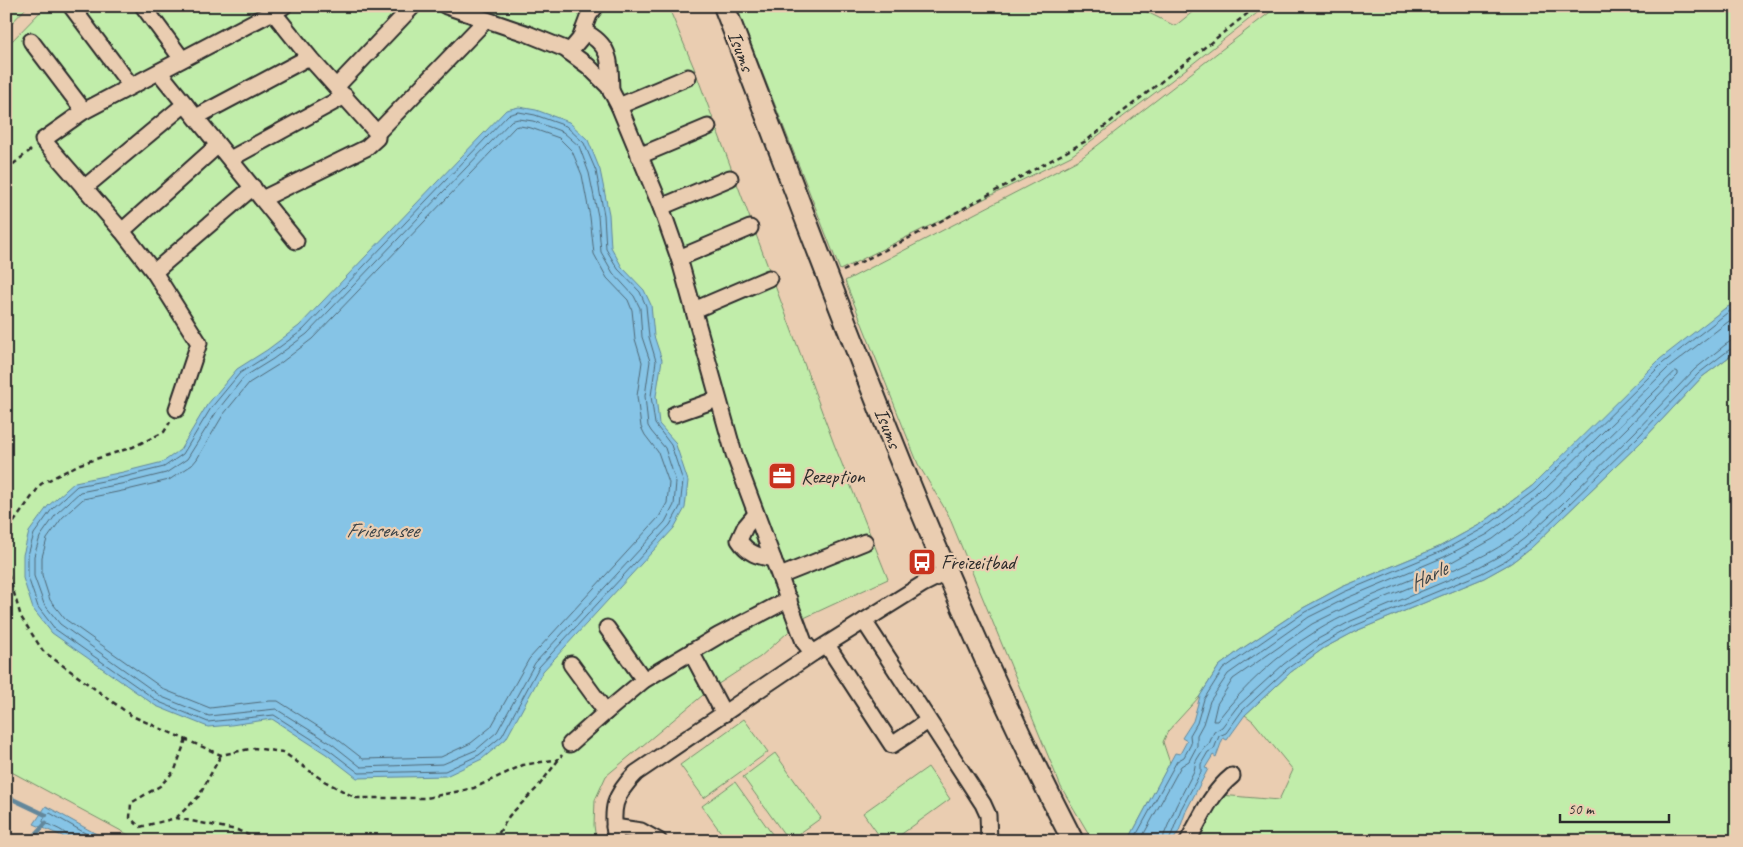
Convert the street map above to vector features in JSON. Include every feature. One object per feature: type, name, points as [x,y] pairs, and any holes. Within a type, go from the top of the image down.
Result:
[{"type":"main road","name":"Isums","points":[[724,6],[827,276],[947,572],[1004,702],[1072,841]]},
{"type":"lane","points":[[71,6],[131,86]]},
{"type":"lane","points":[[143,6],[182,59]]},
{"type":"lane","points":[[230,159],[341,92],[413,6]]},
{"type":"lane","points":[[446,6],[485,21],[528,34],[568,52],[588,66],[609,87],[619,106],[661,208],[679,258],[734,454],[804,642],[813,654]]},
{"type":"lane","points":[[568,52],[580,39],[589,15],[596,6]]},
{"type":"lane","points":[[177,410],[199,343],[154,272],[122,231],[43,140],[84,111],[278,9],[310,57],[377,133]]},
{"type":"lane","points":[[154,272],[257,193],[366,148],[377,138],[377,133],[485,21]]},
{"type":"lane","points":[[583,31],[600,41],[606,50],[609,62],[611,92]]},
{"type":"lane","points":[[31,41],[84,111]]},
{"type":"lane","points":[[196,117],[310,57]]},
{"type":"lane","points":[[159,72],[296,240]]},
{"type":"lane","points":[[619,106],[688,77]]},
{"type":"lane","points":[[84,188],[185,104]]},
{"type":"lane","points":[[639,156],[708,127]]},
{"type":"lane","points":[[122,231],[218,145]]},
{"type":"lane","points":[[661,208],[730,178]]},
{"type":"lane","points":[[679,258],[750,228]]},
{"type":"lane","points":[[694,310],[769,278]]},
{"type":"lane","points":[[675,414],[718,399]]},
{"type":"lane","points":[[756,514],[745,528],[740,540],[745,550],[758,556],[774,559]]},
{"type":"lane","points":[[780,576],[865,542]]},
{"type":"lane","points":[[659,841],[641,831],[615,834],[614,810],[618,794],[636,773],[864,621],[923,584],[947,572]]},
{"type":"lane","points":[[570,744],[644,680],[718,636],[789,599]]},
{"type":"lane","points":[[864,621],[984,804],[988,815],[989,841]]},
{"type":"lane","points":[[607,628],[644,680]]},
{"type":"lane","points":[[827,645],[892,745],[928,721]]},
{"type":"lane","points":[[691,652],[724,714]]},
{"type":"lane","points":[[571,664],[606,712]]},
{"type":"lane","points":[[1188,841],[1211,799],[1220,786],[1232,776]]},
{"type":"path","points":[[827,276],[839,273],[919,234],[1086,141],[1258,6]]},
{"type":"path","points":[[6,170],[43,140]]},
{"type":"path","points":[[6,557],[11,526],[41,484],[80,464],[133,447],[164,432],[177,410]]},
{"type":"path","points":[[6,566],[21,617],[43,651],[132,716],[186,738],[221,755],[254,748],[283,752],[324,781],[356,798],[426,798],[474,788],[523,765],[558,759]]},
{"type":"path","points":[[186,738],[175,770],[160,786],[131,803],[130,818],[140,828],[176,818],[237,830],[261,841]]},
{"type":"path","points":[[494,841],[509,816],[538,787],[570,744]]},
{"type":"path","points":[[176,818],[199,796],[221,755]]},
{"type":"green space","points":[[6,6],[28,6],[6,29]]},
{"type":"green space","points":[[46,6],[668,6],[694,68],[834,444],[888,579],[804,618],[760,657],[709,690],[606,776],[595,800],[594,825],[596,841],[140,841],[6,769],[6,47]]},
{"type":"green space","points":[[736,6],[758,6],[759,10],[787,6],[1122,6],[1143,10],[1175,26],[1200,6],[1266,6],[1071,156],[840,270]]},
{"type":"green space","points":[[1278,6],[1737,6],[1737,302],[1724,309],[1532,486],[1481,524],[1439,547],[1342,587],[1303,608],[1219,666],[1200,696],[1168,731],[1163,742],[1170,763],[1128,841],[1093,841],[1061,787],[948,514],[918,464],[845,281],[1080,159]]},
{"type":"green space","points":[[1737,351],[1737,841],[1194,841],[1220,795],[1279,800],[1293,770],[1253,721],[1245,715],[1291,672],[1324,648],[1356,631],[1484,578],[1511,563],[1532,547],[1642,441],[1702,377]]},
{"type":"green space","points":[[744,719],[768,752],[704,798],[680,765]]},
{"type":"green space","points":[[775,753],[821,818],[789,841],[743,777]]},
{"type":"green space","points":[[928,767],[950,799],[892,841],[883,841],[863,813]]},
{"type":"green space","points":[[735,782],[777,841],[727,841],[702,806]]},
{"type":"water","name":"Friesensee","points":[[519,107],[536,110],[569,122],[588,140],[600,170],[609,214],[611,247],[622,267],[644,290],[651,305],[654,336],[662,360],[656,396],[659,424],[675,442],[688,481],[685,508],[674,528],[543,671],[506,739],[482,759],[446,776],[357,778],[326,754],[272,719],[208,727],[156,706],[52,633],[33,609],[23,578],[23,555],[29,532],[48,506],[75,482],[163,462],[180,450],[207,405],[237,369],[299,326],[506,110]]},
{"type":"water","name":"Harle","points":[[1737,302],[1737,351],[1702,377],[1642,441],[1532,547],[1511,563],[1484,578],[1356,631],[1324,648],[1291,672],[1245,715],[1227,740],[1223,738],[1216,757],[1213,755],[1205,768],[1208,769],[1173,841],[1128,841],[1175,753],[1180,754],[1187,741],[1182,738],[1193,721],[1200,696],[1219,666],[1303,608],[1342,587],[1439,547],[1481,524],[1532,486],[1660,359],[1724,309]]},
{"type":"water","points":[[46,806],[109,841],[68,841],[62,836],[34,824]]},
{"type":"waterway","points":[[6,796],[46,815]]},
{"type":"waterway","points":[[30,841],[46,823]]},
{"type":"place","name":"Rezeption","points":[[782,476]]},
{"type":"place","name":"Freizeitbad","points":[[922,562]]}]
